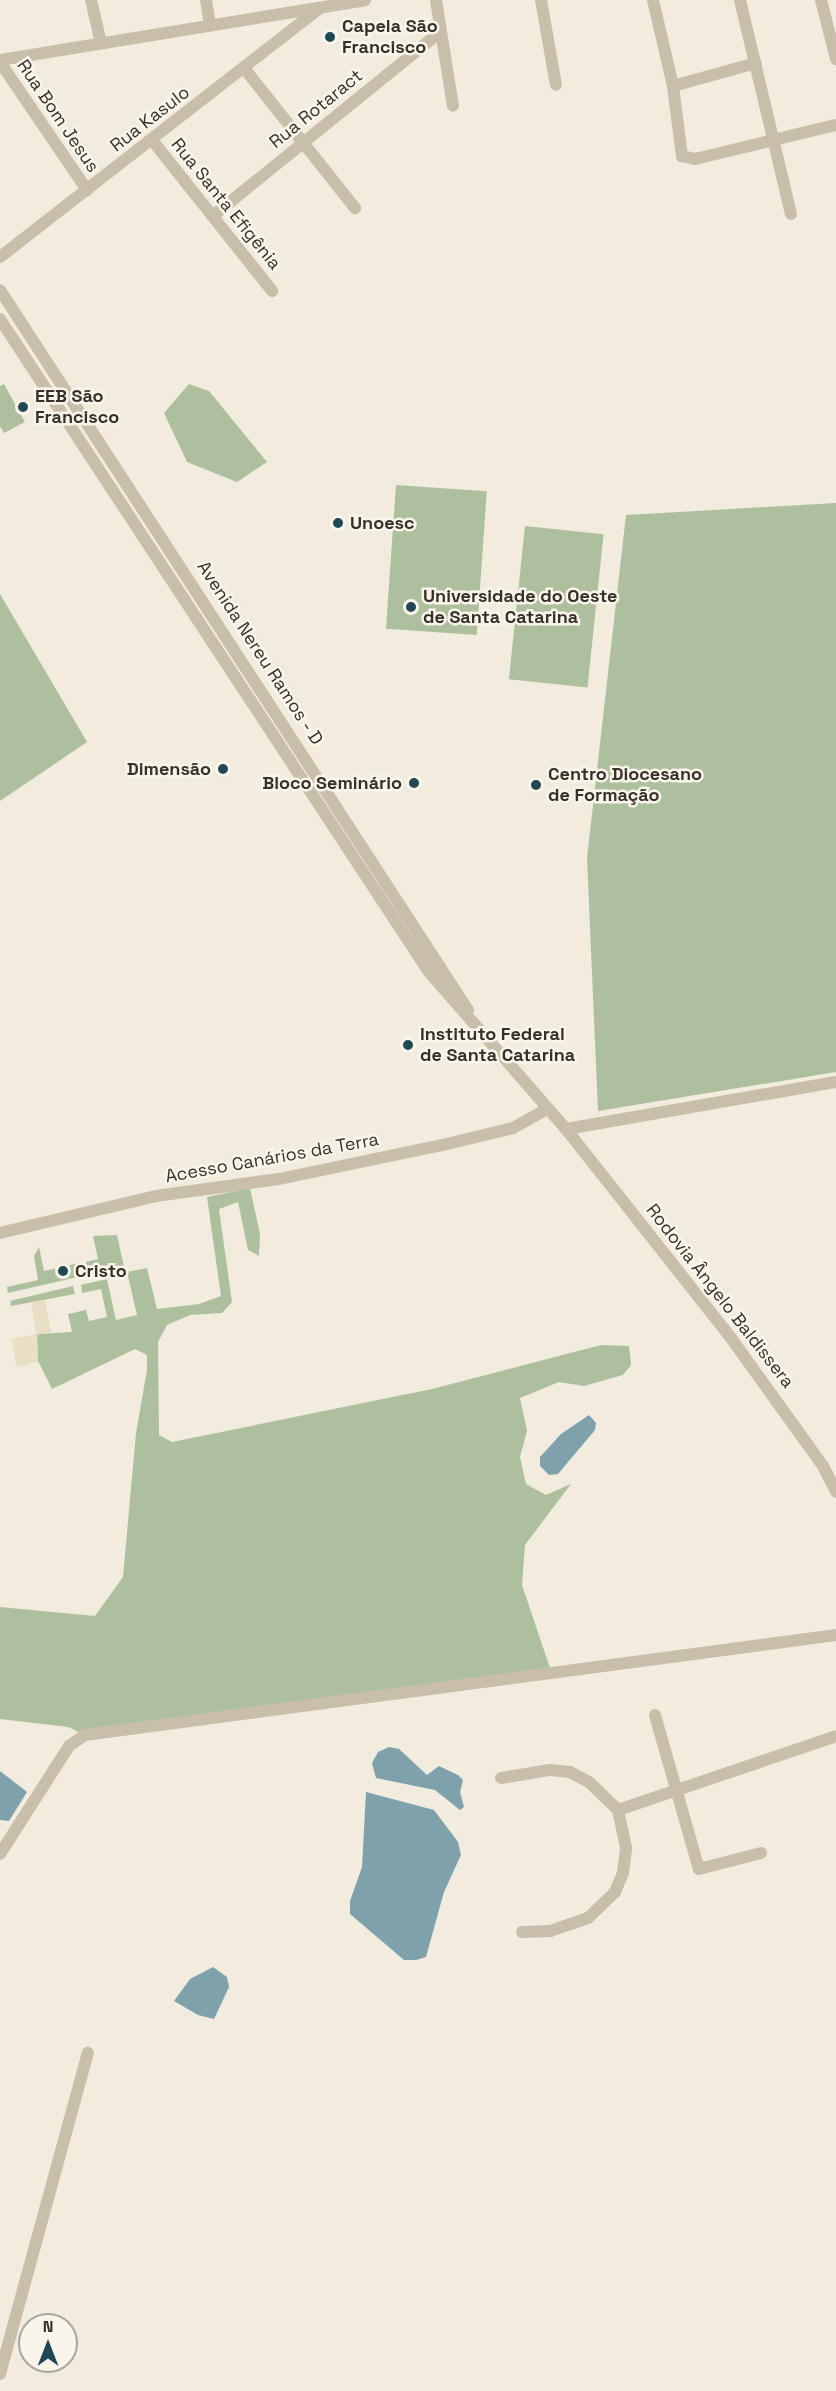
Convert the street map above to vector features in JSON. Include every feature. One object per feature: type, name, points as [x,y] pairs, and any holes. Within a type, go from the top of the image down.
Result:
[{"type":"street","points":[[91,0],[101,44]]},
{"type":"street","points":[[206,0],[210,26]]},
{"type":"street","points":[[0,61],[210,26],[320,4],[365,0]]},
{"type":"street","points":[[436,0],[453,106]]},
{"type":"street","points":[[541,0],[556,85]]},
{"type":"street","points":[[653,0],[673,86],[681,156],[694,159],[836,125]]},
{"type":"street","points":[[740,0],[791,214]]},
{"type":"street","points":[[821,0],[836,59]]},
{"type":"street","name":"Rua Kasulo","points":[[0,256],[244,68],[320,4]]},
{"type":"street","name":"Rua Rotaract","points":[[214,215],[441,31]]},
{"type":"street","name":"Rua Bom Jesus","points":[[0,61],[87,190]]},
{"type":"street","points":[[673,86],[756,63]]},
{"type":"street","points":[[244,68],[355,208]]},
{"type":"street","name":"Rua Santa Efigênia","points":[[152,140],[214,215],[272,291]]},
{"type":"street","name":"Avenida Nereu Ramos - D","points":[[0,290],[441,964],[485,1039]]},
{"type":"street","name":"Avenida Nereu Ramos - D","points":[[0,319],[429,972],[546,1110],[566,1129]]},
{"type":"street","points":[[204,630],[217,621]]},
{"type":"street","points":[[566,1129],[836,1082]]},
{"type":"street","name":"Acesso Canários da Terra","points":[[0,1233],[156,1196],[279,1179],[451,1143],[513,1128],[546,1110]]},
{"type":"street","name":"Rodovia Ângelo Baldissera","points":[[566,1129],[772,1392],[836,1492]]},
{"type":"street","points":[[0,1854],[69,1746],[85,1735],[836,1635]]},
{"type":"street","points":[[655,1715],[675,1793],[699,1869],[761,1853]]},
{"type":"street","points":[[618,1810],[675,1793],[836,1736]]},
{"type":"street","points":[[501,1778],[550,1770],[570,1772],[589,1782],[618,1810],[626,1849],[623,1873],[615,1892],[588,1918],[570,1927],[522,1932]]},
{"type":"street","points":[[0,2374],[88,2053]]},
{"type":"green space","points":[[4,384],[25,422],[4,433],[0,426],[0,386]]},
{"type":"green space","points":[[189,384],[209,391],[267,462],[237,482],[187,462],[164,413]]},
{"type":"green space","points":[[396,485],[487,491],[477,635],[386,629]]},
{"type":"green space","points":[[836,503],[836,1072],[598,1111],[587,858],[626,515]]},
{"type":"green space","points":[[525,526],[604,534],[587,687],[509,679]]},
{"type":"green space","points":[[0,594],[87,742],[0,801]]},
{"type":"green space","points":[[250,1188],[260,1234],[259,1256],[248,1250],[238,1202],[219,1209],[232,1302],[222,1313],[190,1315],[167,1325],[158,1342],[159,1435],[172,1442],[432,1389],[601,1345],[629,1346],[631,1365],[623,1375],[584,1386],[559,1382],[520,1398],[527,1431],[520,1457],[526,1484],[546,1495],[571,1484],[525,1545],[522,1585],[552,1674],[85,1735],[68,1727],[0,1719],[0,1607],[95,1616],[123,1577],[136,1433],[147,1370],[147,1355],[135,1349],[52,1389],[38,1361],[37,1334],[72,1332],[68,1314],[86,1310],[89,1321],[107,1317],[101,1289],[82,1293],[81,1285],[107,1279],[116,1320],[137,1315],[127,1272],[147,1268],[157,1309],[199,1304],[221,1296],[207,1197]]},
{"type":"green space","points":[[117,1235],[124,1267],[89,1275],[86,1262],[98,1259],[93,1236]]},
{"type":"green space","points":[[39,1247],[44,1271],[79,1263],[82,1276],[8,1293],[7,1287],[38,1280],[34,1256]]},
{"type":"green space","points":[[73,1286],[75,1294],[11,1306],[10,1301]]},
{"type":"shaded area","points":[[45,1300],[51,1332],[37,1335],[38,1361],[17,1368],[11,1339],[36,1334],[31,1302]]},
{"type":"water","points":[[589,1415],[596,1423],[595,1430],[558,1474],[549,1475],[540,1466],[540,1457],[561,1434]]},
{"type":"water","points":[[389,1747],[399,1749],[427,1775],[439,1766],[458,1775],[463,1780],[460,1792],[464,1807],[460,1810],[435,1790],[376,1778],[372,1763],[378,1752]]},
{"type":"water","points":[[0,1771],[27,1792],[9,1821],[0,1820]]},
{"type":"water","points":[[366,1792],[434,1810],[458,1842],[461,1855],[444,1892],[426,1957],[404,1960],[350,1914],[350,1901],[362,1867]]},
{"type":"water","points":[[213,1967],[227,1977],[229,1987],[214,2019],[198,2015],[174,2001],[190,1979]]},
{"type":"place","name":"Capela São Francisco","points":[[330,37]]},
{"type":"place","name":"EEB São Francisco","points":[[23,407]]},
{"type":"place","name":"Unoesc","points":[[338,523]]},
{"type":"place","name":"Universidade do Oeste de Santa Catarina","points":[[411,607]]},
{"type":"place","name":"Dimensão","points":[[223,769]]},
{"type":"place","name":"Bloco Seminário","points":[[414,783]]},
{"type":"place","name":"Centro Diocesano de Formação","points":[[536,785]]},
{"type":"place","name":"Instituto Federal de Santa Catarina","points":[[408,1045]]},
{"type":"place","name":"Cristo","points":[[63,1271]]}]
